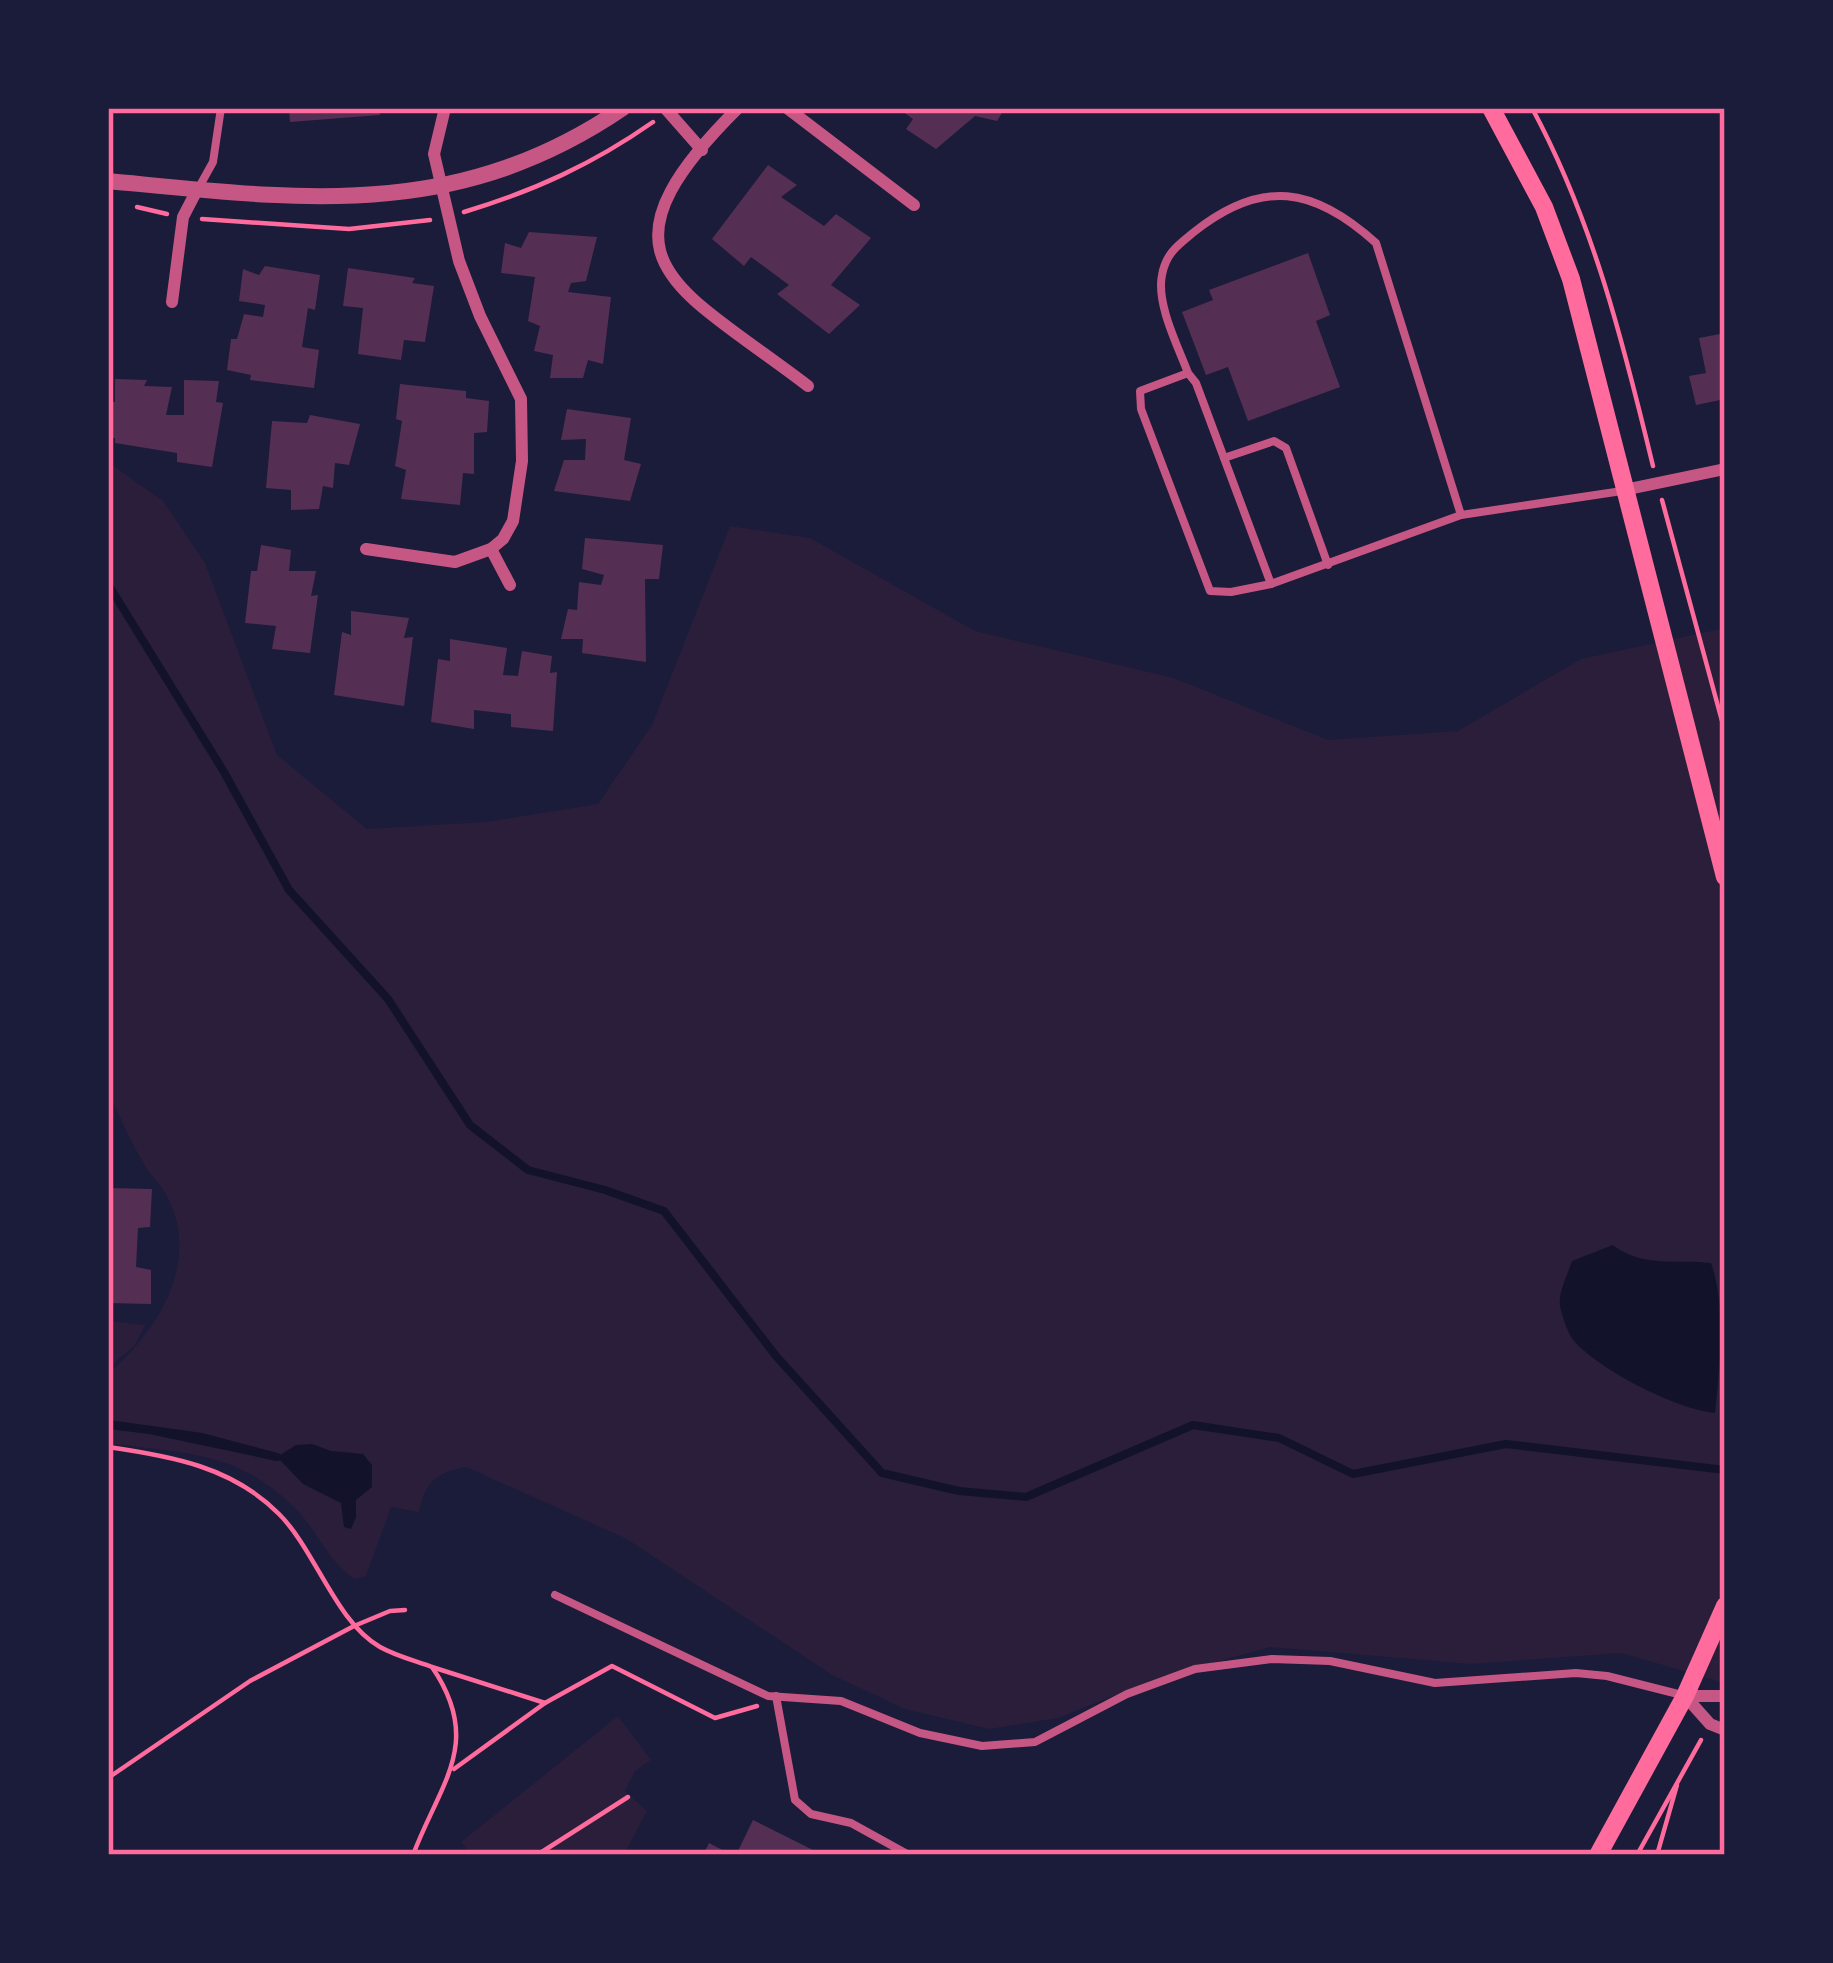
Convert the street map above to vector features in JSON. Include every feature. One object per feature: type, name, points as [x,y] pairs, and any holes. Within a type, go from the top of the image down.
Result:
[{"type":"main road","points":[[1491,108],[1544,207],[1570,280],[1725,878]]},
{"type":"main road","points":[[1598,1855],[1685,1696],[1725,1606]]},
{"type":"street","points":[[366,549],[455,562],[491,549],[513,521],[521,461],[521,399],[466,279],[434,154],[445,108]]},
{"type":"street","points":[[108,182],[290,198],[354,198],[442,187],[552,149],[623,108]]},
{"type":"street","points":[[665,108],[701,150]]},
{"type":"street","points":[[738,108],[668,195],[658,216],[659,256],[682,289],[808,386]]},
{"type":"street","points":[[787,108],[914,205]]},
{"type":"street","points":[[172,302],[183,218],[197,190]]},
{"type":"street","points":[[1624,490],[1725,469]]},
{"type":"street","points":[[491,549],[510,585]]},
{"type":"street","points":[[1685,1696],[1725,1696]]},
{"type":"street","points":[[1685,1696],[1710,1724],[1725,1730]]},
{"type":"lane","points":[[197,190],[213,163],[221,108]]},
{"type":"lane","points":[[1271,584],[1196,383],[1188,374],[1160,280],[1168,253],[1208,221],[1262,194],[1290,196],[1343,214],[1376,243],[1461,515]]},
{"type":"lane","points":[[1188,374],[1140,391],[1141,409],[1210,591],[1271,584],[1461,515],[1624,490]]},
{"type":"lane","points":[[1224,458],[1274,441],[1286,448],[1328,565]]},
{"type":"lane","points":[[555,1595],[772,1696],[842,1701],[920,1733],[997,1746],[1035,1742],[1171,1676],[1272,1659],[1330,1661],[1435,1683],[1576,1673],[1685,1696]]},
{"type":"lane","points":[[772,1696],[791,1794],[799,1806],[824,1819],[851,1823],[909,1855]]},
{"type":"path","points":[[1532,108],[1590,233],[1613,303],[1725,732]]},
{"type":"path","points":[[108,1447],[214,1469],[268,1504],[298,1536],[354,1626],[380,1647],[545,1703]]},
{"type":"path","points":[[108,1778],[250,1681],[354,1626],[405,1610]]},
{"type":"path","points":[[413,1855],[454,1769],[545,1703],[612,1666],[715,1718],[752,1710],[772,1696]]},
{"type":"path","points":[[432,1667],[454,1712],[454,1769]]},
{"type":"path","points":[[1636,1855],[1710,1724]]},
{"type":"path","points":[[1658,1855],[1678,1778]]},
{"type":"path","points":[[537,1855],[628,1797]]},
{"type":"shaded area","points":[[108,462],[163,501],[205,563],[277,755],[367,829],[486,822],[598,804],[652,725],[730,526],[810,538],[975,631],[1174,678],[1328,740],[1458,731],[1581,659],[1725,628],[1725,1683],[1621,1653],[1470,1664],[1270,1647],[1161,1677],[1058,1718],[989,1729],[905,1709],[832,1675],[627,1539],[466,1467],[434,1480],[419,1512],[391,1507],[366,1576],[354,1579],[293,1506],[250,1474],[185,1453],[108,1443],[108,1374],[159,1314],[177,1267],[179,1242],[164,1191],[142,1160],[108,1093]]},
{"type":"shaded area","points":[[1613,1245],[1648,1260],[1711,1263],[1721,1318],[1715,1413],[1640,1387],[1586,1353],[1572,1338],[1560,1301],[1572,1261]]},
{"type":"shaded area","points":[[108,1321],[145,1325],[135,1345],[108,1368]]},
{"type":"shaded area","points":[[296,1445],[363,1454],[372,1465],[372,1487],[356,1500],[351,1529],[344,1527],[341,1503],[303,1484],[277,1457]]},
{"type":"shaded area","points":[[618,1716],[651,1760],[635,1771],[625,1791],[647,1811],[624,1855],[472,1855],[461,1842]]},
{"type":"building","points":[[289,108],[379,108],[380,115],[290,122]]},
{"type":"building","points":[[898,108],[1005,108],[997,121],[975,116],[936,149],[906,129],[913,119]]},
{"type":"building","points":[[768,165],[797,185],[781,197],[824,226],[836,214],[871,238],[831,285],[860,305],[829,334],[777,294],[789,285],[751,257],[744,266],[712,239]]},
{"type":"building","points":[[529,232],[597,237],[586,281],[571,283],[568,292],[611,297],[603,364],[588,360],[583,378],[550,378],[553,355],[534,351],[540,326],[528,321],[535,277],[501,273],[505,243],[521,248]]},
{"type":"building","points":[[1308,253],[1330,315],[1316,321],[1340,387],[1248,421],[1228,367],[1206,375],[1182,312],[1213,300],[1209,290]]},
{"type":"building","points":[[265,266],[320,275],[315,310],[308,308],[302,347],[319,350],[314,388],[250,380],[251,375],[227,370],[231,339],[237,339],[244,314],[263,317],[265,305],[239,301],[243,269],[259,275]]},
{"type":"building","points":[[348,268],[415,278],[412,283],[434,286],[425,342],[404,340],[401,360],[358,354],[363,308],[343,306]]},
{"type":"building","points":[[1725,333],[1725,399],[1696,405],[1689,376],[1706,373],[1699,338]]},
{"type":"building","points":[[115,379],[172,387],[166,415],[184,415],[184,380],[219,381],[216,402],[223,403],[212,467],[177,462],[177,453],[108,438],[108,402],[115,402]]},
{"type":"building","points":[[400,384],[466,391],[466,398],[489,401],[487,432],[474,433],[474,474],[463,473],[460,505],[401,499],[406,470],[395,466],[402,421],[396,419]]},
{"type":"building","points":[[567,409],[631,418],[624,460],[641,464],[630,501],[554,491],[564,460],[585,460],[586,439],[561,440]]},
{"type":"building","points":[[310,415],[360,424],[349,465],[335,463],[333,488],[323,486],[319,509],[291,510],[291,490],[266,488],[272,421],[307,423]]},
{"type":"building","points":[[585,538],[663,545],[659,579],[645,579],[646,662],[582,653],[583,639],[561,639],[568,609],[577,610],[579,582],[601,585],[604,575],[582,569]]},
{"type":"building","points":[[261,545],[291,550],[289,571],[316,571],[311,596],[318,595],[310,653],[272,649],[276,626],[245,623],[251,571],[257,571]]},
{"type":"building","points":[[351,611],[409,618],[404,638],[413,637],[404,706],[334,695],[342,632],[351,635]]},
{"type":"building","points":[[450,639],[507,648],[503,675],[518,676],[522,651],[552,656],[550,673],[557,672],[553,731],[511,727],[511,714],[474,710],[474,729],[431,722],[438,659],[450,661]]},
{"type":"building","points":[[108,1188],[152,1189],[150,1227],[138,1228],[136,1267],[151,1270],[151,1304],[108,1303]]},
{"type":"building","points":[[753,1820],[823,1855],[736,1855]]},
{"type":"building","points":[[709,1843],[732,1855],[703,1855]]},
{"type":"waterway","points":[[108,584],[224,772],[289,890],[388,999],[470,1125],[528,1170],[664,1211],[776,1356],[882,1473],[959,1491],[1026,1497],[1193,1425],[1279,1438],[1353,1474],[1506,1444],[1725,1470]]},
{"type":"waterway","points":[[108,1424],[202,1437],[277,1457],[108,1425]]}]
